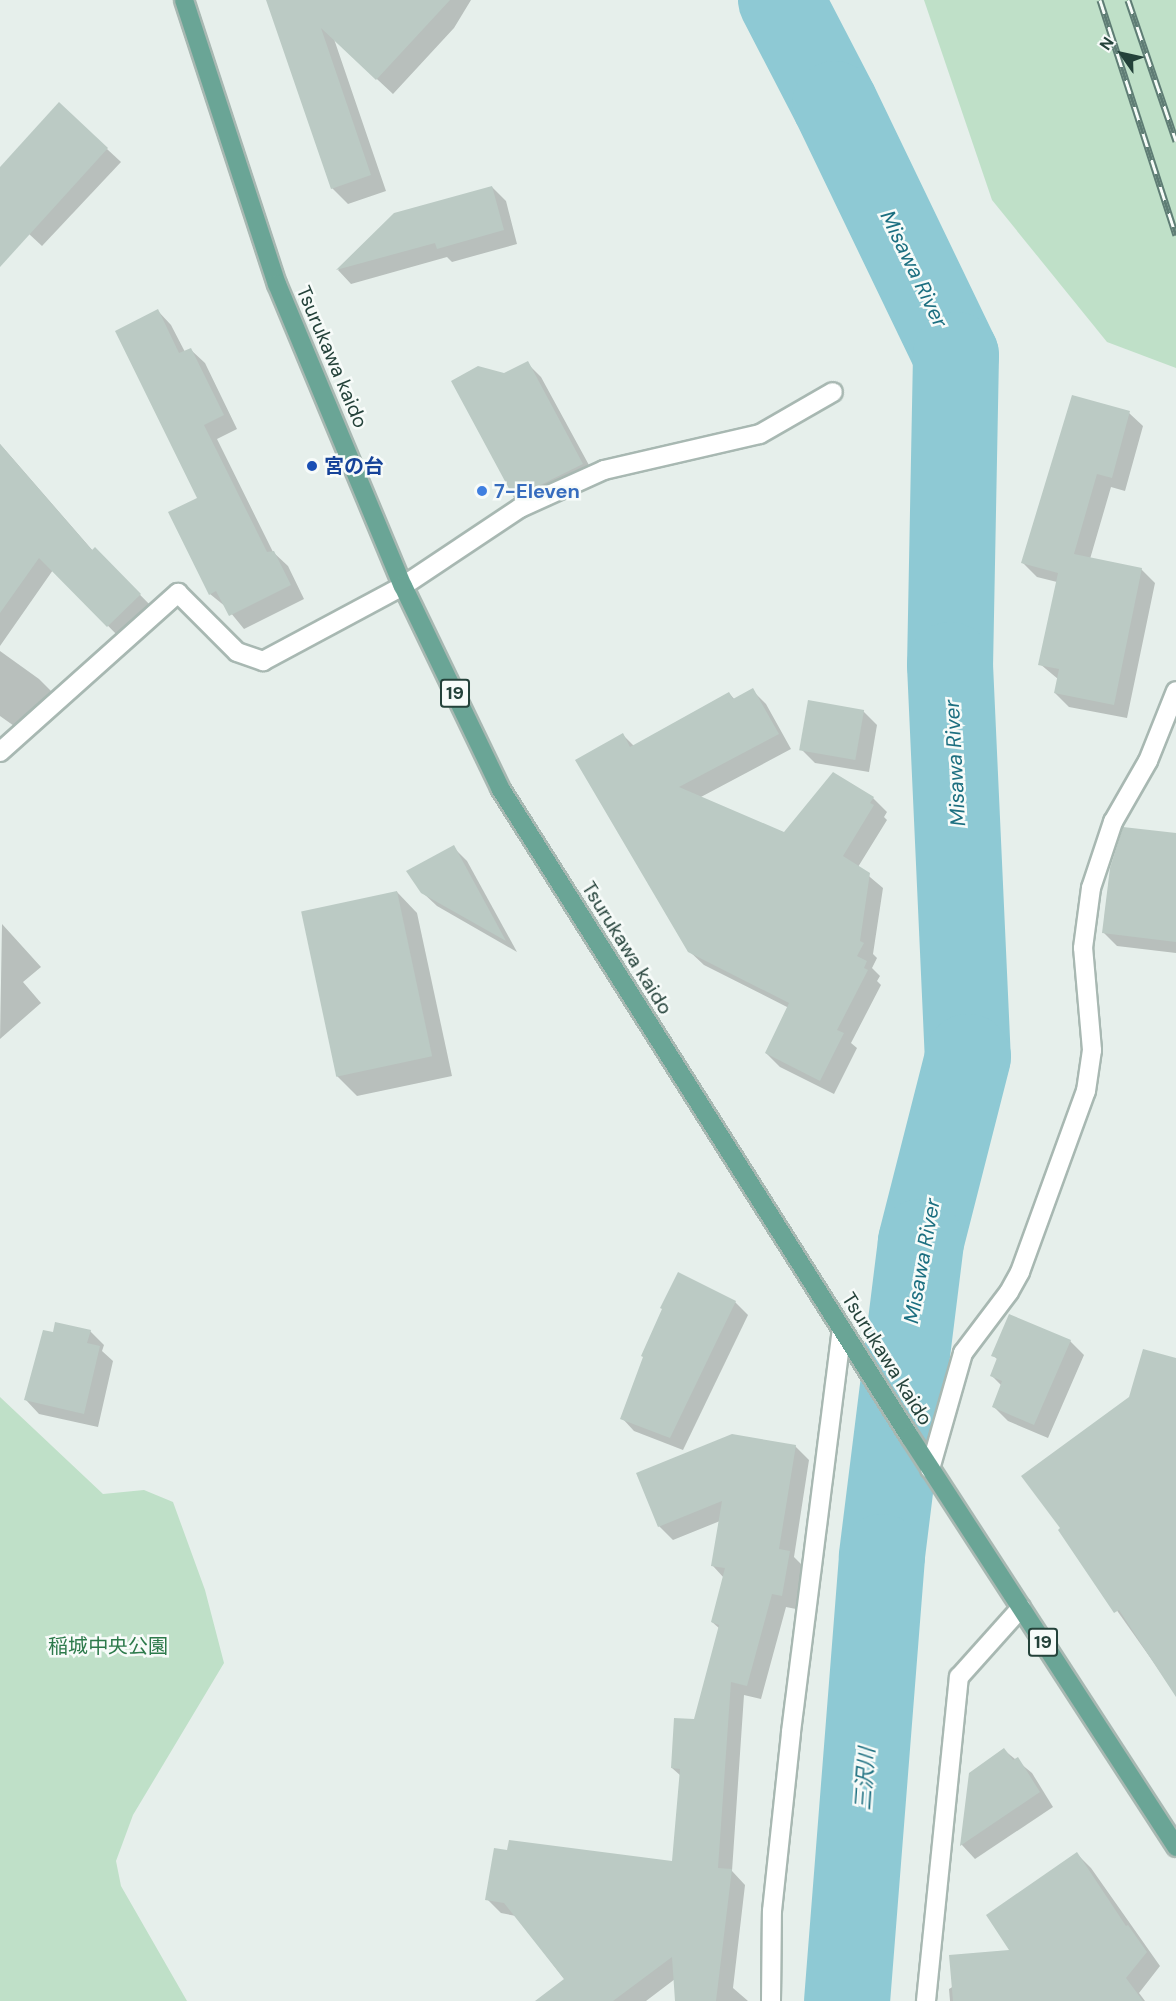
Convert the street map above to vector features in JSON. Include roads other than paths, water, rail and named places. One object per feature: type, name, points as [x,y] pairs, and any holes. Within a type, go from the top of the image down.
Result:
[{"type":"main road","name":"Tsurukawa kaido","points":[[184,0],[277,284],[403,586],[500,788],[930,1469],[1176,1847]]},
{"type":"street","points":[[0,752],[178,593],[237,652],[263,661],[403,586],[520,508],[604,470],[760,434],[833,392]]},
{"type":"street","points":[[930,1469],[963,1353],[1009,1292],[1020,1272],[1086,1091],[1092,1050],[1083,948],[1091,888],[1113,822],[1148,761],[1176,691]]},
{"type":"street","points":[[771,2001],[772,1911],[791,1732],[842,1329]]},
{"type":"street","points":[[926,2001],[959,1677],[1021,1608]]},
{"type":"waterway","name":"Misawa River","points":[[781,0],[835,104],[956,355],[950,665],[968,1057],[921,1242],[882,1557],[847,2001]]},
{"type":"railway","points":[[1100,0],[1176,235]]},
{"type":"railway","points":[[1128,0],[1176,141]]},
{"type":"place","name":"宮の台","points":[[312,466]]},
{"type":"place","name":"7-Eleven","points":[[482,491]]},
{"type":"park label","name":"稲城中央公園","points":[[108,1646]]},
{"type":"water label","name":"三沢川","points":[[865,1779]]}]
